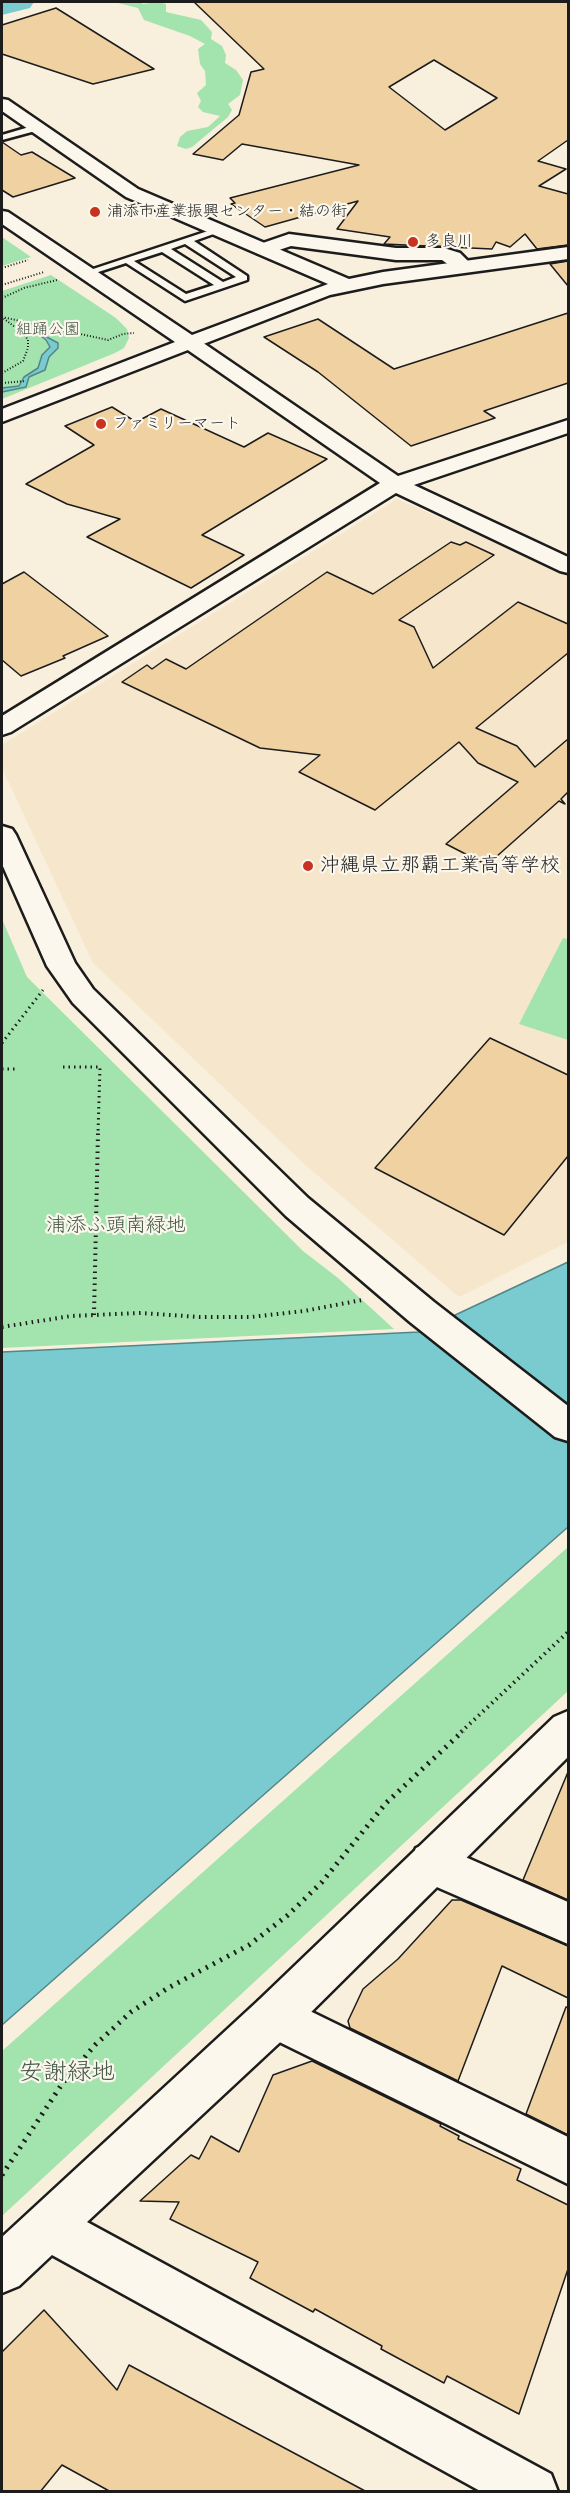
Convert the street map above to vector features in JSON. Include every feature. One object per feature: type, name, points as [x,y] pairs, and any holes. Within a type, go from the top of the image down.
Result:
[{"type":"street","points":[[2,104],[132,193],[346,285]]},
{"type":"street","points":[[2,216],[395,484],[568,566]]},
{"type":"street","points":[[264,249],[289,240],[396,254],[444,254],[453,257],[463,266]]},
{"type":"street","points":[[2,416],[310,295],[346,285],[463,266],[568,253]]},
{"type":"street","points":[[2,727],[395,484],[568,426]]},
{"type":"street","points":[[2,835],[62,966],[83,996],[297,1207],[410,1302],[568,1426]]},
{"type":"street","points":[[2,2269],[275,2016],[568,1730]]},
{"type":"street","points":[[431,1863],[568,1923]]},
{"type":"street","points":[[275,2016],[568,2161]]},
{"type":"street","points":[[47,2226],[533,2492]]},
{"type":"lane","points":[[2,138],[36,128]]},
{"type":"lane","points":[[86,273],[217,231]]},
{"type":"lane","points":[[127,260],[185,298],[244,278],[187,241]]},
{"type":"lane","points":[[163,248],[221,285]]},
{"type":"path","points":[[2,268],[37,257]]},
{"type":"path","points":[[2,285],[44,272]]},
{"type":"path","points":[[2,298],[24,288],[66,277]]},
{"type":"path","points":[[14,281],[24,288]]},
{"type":"path","points":[[2,317],[108,340],[123,334],[138,333]]},
{"type":"path","points":[[2,317],[23,333],[28,340],[28,348],[23,361],[2,373]]},
{"type":"path","points":[[2,383],[18,382]]},
{"type":"path","points":[[2,1043],[62,966]]},
{"type":"path","points":[[63,1066],[100,1067],[94,1315]]},
{"type":"path","points":[[2,1069],[15,1069]]},
{"type":"path","points":[[2,1327],[94,1315],[141,1313],[199,1317],[251,1317],[410,1302]]},
{"type":"path","points":[[2,2175],[62,2084],[95,2045],[131,2012],[168,1988],[249,1945],[288,1915],[322,1882],[386,1803],[568,1632]]},
{"type":"shaded area","name":"沖縄県立那覇工業高等学校","points":[[397,499],[568,575],[568,1242],[459,1297],[301,1161],[93,963],[2,768],[2,745]]},
{"type":"green space","points":[[114,2],[143,4],[157,2],[166,4],[166,12],[201,20],[212,32],[211,39],[222,46],[226,55],[225,63],[236,70],[243,80],[240,95],[228,104],[232,110],[228,117],[192,147],[186,149],[177,146],[180,137],[187,131],[208,127],[220,116],[203,112],[198,107],[201,101],[197,93],[206,85],[205,71],[200,64],[198,49],[205,44],[190,36],[144,20],[138,8]]},
{"type":"green space","points":[[2,237],[31,257],[2,266]]},
{"type":"green space","name":"組踊公園","points":[[51,275],[116,318],[127,329],[129,338],[124,348],[115,353],[2,399],[2,291]]},
{"type":"green space","name":"浦添ふ頭南緑地","points":[[2,919],[27,977],[303,1251],[338,1278],[394,1329],[2,1348]]},
{"type":"green space","points":[[563,938],[568,939],[568,1040],[519,1024]]},
{"type":"green space","name":"安謝緑地","points":[[568,1547],[568,1691],[2,2216],[2,2051]]},
{"type":"water","points":[[34,327],[44,329],[45,336],[58,343],[58,348],[49,357],[45,370],[29,377],[26,387],[2,392],[2,388],[19,386],[24,377],[38,368],[42,355],[50,347]]},
{"type":"water","points":[[568,1262],[568,1527],[2,2025],[2,1352],[419,1332]]},
{"type":"building","points":[[194,2],[568,2],[568,140],[538,161],[566,169],[539,186],[568,194],[568,245],[537,249],[525,234],[510,247],[496,242],[492,249],[384,244],[390,237],[337,229],[358,201],[265,227],[231,204],[235,203],[230,198],[359,165],[242,144],[223,160],[193,154],[239,115],[251,72],[264,69]],"holes":[[[434,60],[497,98],[445,130],[389,87]]]},
{"type":"building","points":[[56,8],[154,69],[93,84],[2,54],[2,25]]},
{"type":"building","points":[[2,142],[21,155],[32,152],[75,178],[13,197],[2,190]]},
{"type":"building","points":[[568,261],[568,286],[550,264]]},
{"type":"building","points":[[568,313],[568,383],[484,411],[495,418],[411,446],[318,372],[264,337],[318,319],[394,369]]},
{"type":"building","points":[[112,407],[136,422],[161,409],[244,447],[268,433],[327,459],[202,535],[244,555],[191,588],[87,537],[120,519],[67,504],[26,484],[94,445],[65,426]]},
{"type":"building","points":[[451,542],[460,545],[466,542],[494,555],[399,620],[414,627],[433,668],[518,602],[568,624],[568,653],[476,728],[517,746],[535,767],[568,739],[568,792],[561,799],[565,804],[559,801],[487,865],[446,844],[518,782],[478,763],[459,742],[375,810],[299,772],[320,755],[260,748],[122,682],[147,665],[152,669],[166,659],[186,669],[327,572],[373,594]]},
{"type":"building","points":[[24,572],[108,636],[63,656],[65,658],[21,676],[2,660],[2,584]]},
{"type":"building","points":[[490,1038],[568,1075],[568,1156],[504,1235],[375,1168]]},
{"type":"building","points":[[568,1772],[568,1900],[523,1880]]},
{"type":"building","points":[[452,1900],[461,1900],[568,1946],[568,1998],[502,1966],[458,2081],[350,2028],[348,2021],[363,1989],[398,1959]]},
{"type":"building","points":[[566,2007],[568,2007],[568,2135],[526,2114]]},
{"type":"building","points":[[312,2061],[441,2124],[440,2126],[459,2136],[458,2139],[521,2169],[517,2180],[568,2205],[568,2269],[519,2414],[447,2376],[444,2383],[381,2349],[382,2346],[315,2309],[313,2312],[250,2278],[258,2262],[170,2219],[179,2202],[140,2201],[191,2155],[199,2159],[211,2136],[239,2152],[273,2075]]},
{"type":"building","points":[[44,2310],[117,2390],[129,2365],[367,2492],[111,2492],[62,2465],[40,2492],[2,2492],[2,2352]]},
{"type":"waterway","points":[[2,7],[21,2]]},
{"type":"place","name":"浦添市産業振興センター・結の街","points":[[95,212]]},
{"type":"place","name":"多良川","points":[[413,242]]},
{"type":"place","name":"ファミリーマート","points":[[101,424]]},
{"type":"place","name":"沖縄県立那覇工業高等学校","points":[[308,866]]}]
